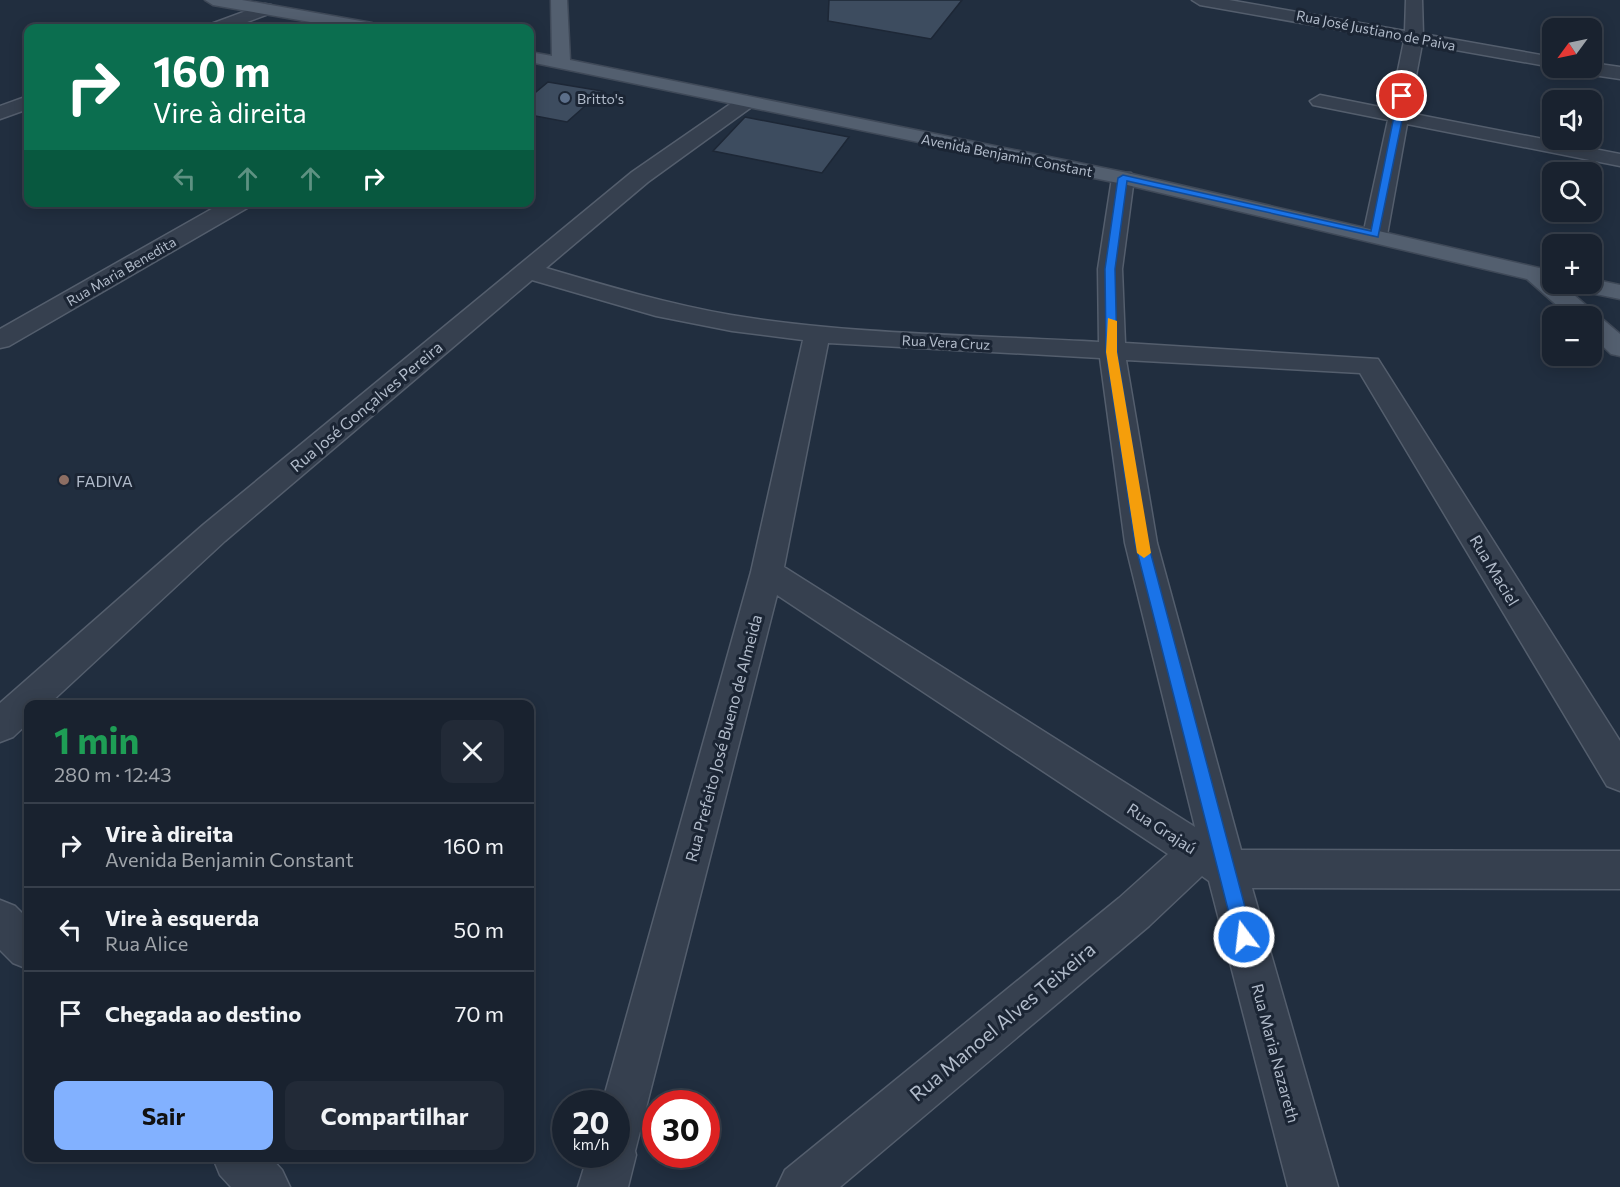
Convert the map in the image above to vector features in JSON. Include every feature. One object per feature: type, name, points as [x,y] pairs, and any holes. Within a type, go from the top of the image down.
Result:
[{"type":"main road","points":[[213,0],[350,24]]},
{"type":"main road","points":[[559,0],[561,63]]},
{"type":"main road","name":"Avenida Benjamin Constant","points":[[534,58],[1123,178],[1542,276]]},
{"type":"main road","points":[[1602,288],[1620,292]]},
{"type":"main road","points":[[1562,294],[1574,306]]},
{"type":"main road","points":[[1602,332],[1620,348]]},
{"type":"street","name":"Rua José Justiano de Paiva","points":[[1200,0],[1296,7],[1414,38],[1542,60]]},
{"type":"street","points":[[1375,235],[1414,38],[1414,0]]},
{"type":"street","points":[[227,24],[266,9]]},
{"type":"street","points":[[1602,70],[1620,73]]},
{"type":"street","points":[[1320,101],[1620,160]]},
{"type":"street","name":"Rua José Gonçalves Pereira","points":[[29,700],[214,533],[640,177],[746,102]]},
{"type":"street","points":[[0,113],[24,104]]},
{"type":"street","name":"Rua Maria Nazareth","points":[[1123,178],[1110,269],[1112,352],[1142,543],[1212,860],[1312,1187]]},
{"type":"street","name":"Rua Maria Benedita","points":[[0,340],[232,207]]},
{"type":"street","name":"Rua Vera Cruz","points":[[529,271],[656,308],[732,323],[817,334],[1369,365]]},
{"type":"street","name":"Rua Prefeito José Bueno de Almeida","points":[[629,1090],[767,572],[817,334]]},
{"type":"street","name":"Rua Maciel","points":[[1369,365],[1620,774]]},
{"type":"street","name":"Rua Grajaú","points":[[767,572],[1212,860]]},
{"type":"street","name":"Rua José Gonçalves Pereira","points":[[0,726],[24,704]]},
{"type":"street","points":[[1212,860],[1620,870]]},
{"type":"street","name":"Rua Manoel Alves Teixeira","points":[[802,1187],[1134,912],[1212,860]]},
{"type":"street","points":[[0,921],[24,944]]},
{"type":"street","points":[[241,1162],[266,1187]]},
{"type":"street","points":[[603,1187],[608,1168]]},
{"type":"building","points":[[829,0],[962,0],[931,39],[828,21]]},
{"type":"building","points":[[548,82],[602,91],[567,122],[534,116],[534,94]]},
{"type":"building","points":[[745,117],[849,137],[822,173],[713,151]]},
{"type":"slow traffic","points":[[1111,321],[1112,352],[1144,553]]},
{"type":"place","name":"Britto's","points":[[565,98]]},
{"type":"place","name":"FADIVA","points":[[64,480]]},
{"type":"route","points":[[1244,937],[1142,543],[1112,352],[1110,269],[1123,178],[1375,235],[1402,96]]}]
